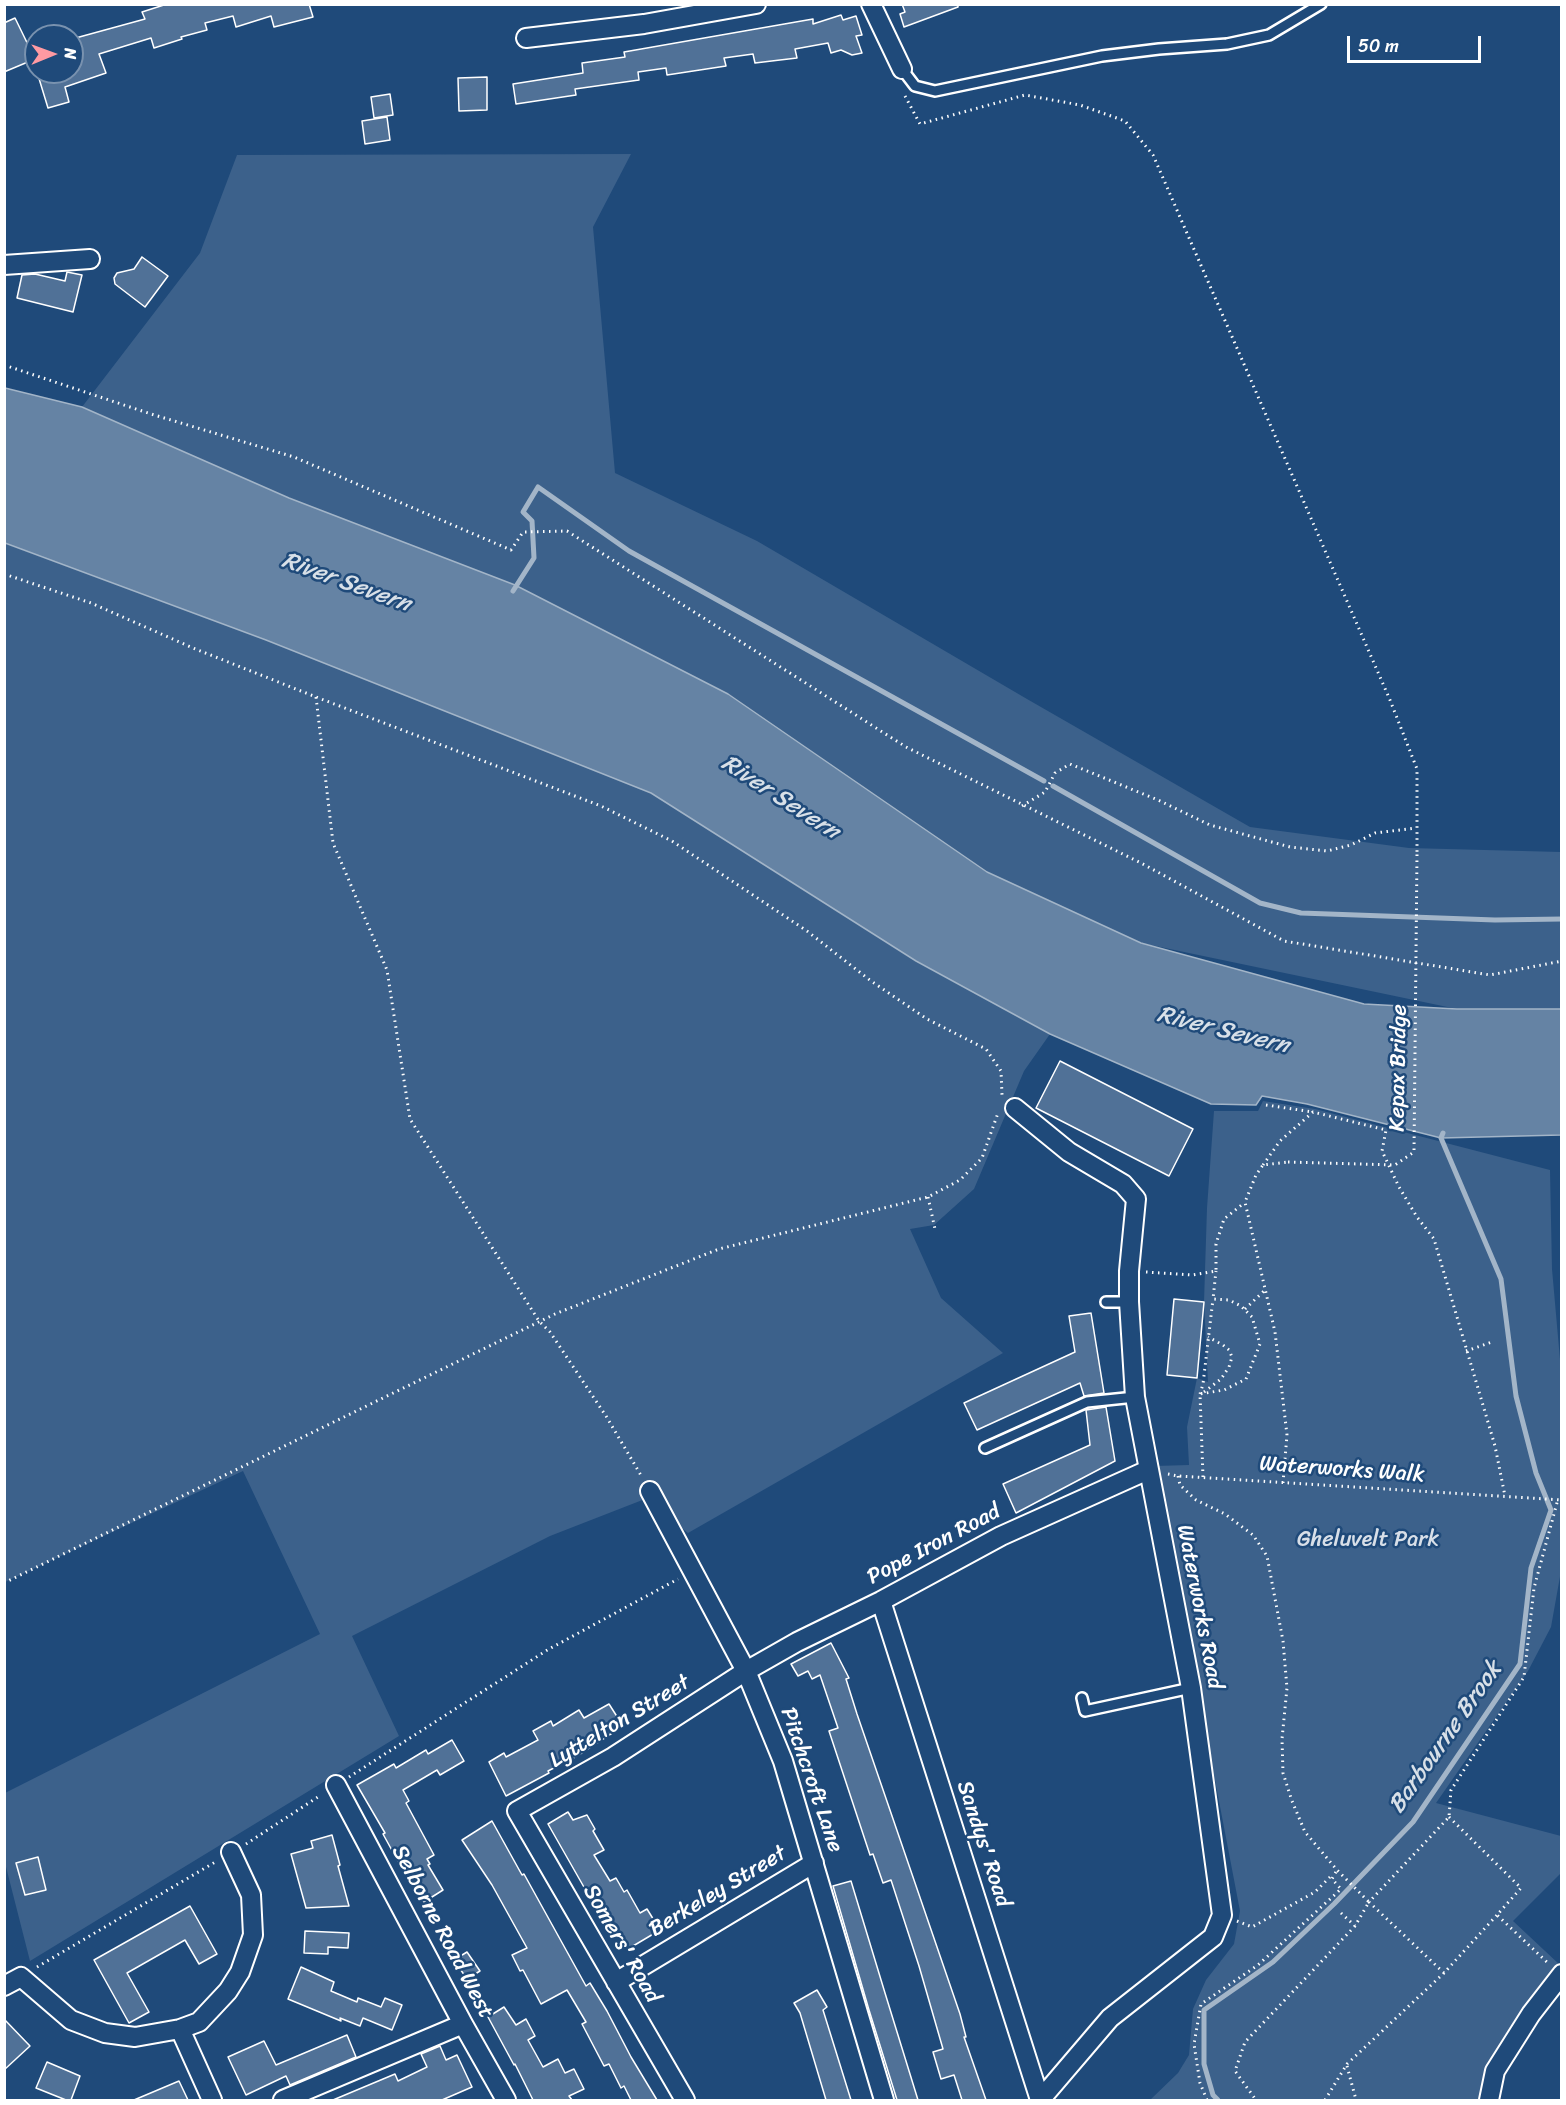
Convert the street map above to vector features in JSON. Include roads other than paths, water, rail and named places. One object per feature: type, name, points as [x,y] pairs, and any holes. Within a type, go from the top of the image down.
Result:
[{"type":"street","points":[[526,38],[644,24],[756,4]]},
{"type":"street","points":[[871,4],[902,69]]},
{"type":"street","points":[[4,265],[90,259]]},
{"type":"street","name":"Waterworks Road","points":[[1006,1105],[1069,1152],[1123,1184],[1136,1199],[1129,1271],[1135,1397],[1191,1688],[1222,1915],[1213,1937],[1110,2018],[1040,2100]]},
{"type":"street","name":"Pope Iron Road","points":[[746,1671],[1001,1536],[1148,1470]]},
{"type":"street","name":"Pitchcroft Lane","points":[[650,1491],[746,1671],[783,1761],[884,2100]]},
{"type":"street","name":"Sandys' Road","points":[[881,1601],[1040,2100]]},
{"type":"street","name":"Lyttelton Street","points":[[517,1811],[613,1757],[746,1671]]},
{"type":"street","name":"Selborne Road West","points":[[336,1785],[506,2100]]},
{"type":"street","name":"Somers' Road","points":[[517,1811],[685,2100]]},
{"type":"street","points":[[13,1982],[71,2020],[105,2033],[135,2037],[180,2029],[199,2022],[228,1991],[240,1972],[253,1935],[251,1895],[231,1852]]},
{"type":"street","name":"Berkeley Street","points":[[616,1982],[814,1863]]},
{"type":"street","points":[[1489,2100],[1495,2071],[1531,2013],[1561,1975]]},
{"type":"street","points":[[283,2100],[463,2024]]},
{"type":"street","points":[[180,2029],[212,2100]]},
{"type":"lane","points":[[902,69],[915,86],[935,91],[1102,56],[1227,44],[1269,35],[1321,4]]},
{"type":"lane","points":[[1106,1302],[1129,1302]]},
{"type":"lane","points":[[985,1448],[1087,1402],[1135,1397]]},
{"type":"lane","points":[[1082,1698],[1085,1711],[1191,1688]]},
{"type":"water","name":"River Severn","points":[[5,388],[82,407],[289,498],[515,585],[728,694],[987,872],[1141,943],[1364,1004],[1457,1009],[1561,1009],[1561,1135],[1441,1138],[1307,1104],[1262,1096],[1256,1105],[1211,1104],[1050,1034],[916,961],[651,793],[266,640],[5,543]]},
{"type":"waterway","points":[[513,591],[534,558],[532,521],[523,512],[538,487],[629,551],[1044,781]]},
{"type":"waterway","points":[[1053,786],[1260,903],[1301,913],[1495,920],[1562,919]]},
{"type":"waterway","name":"Barbourne Brook","points":[[1218,2100],[1213,2095],[1204,2064],[1204,2010],[1273,1962],[1334,1904],[1413,1822],[1520,1664],[1531,1568],[1551,1510],[1536,1473],[1516,1396],[1501,1279],[1441,1138],[1443,1133]]},
{"type":"park label","name":"Gheluvelt Park","points":[[1368,1540]]}]
